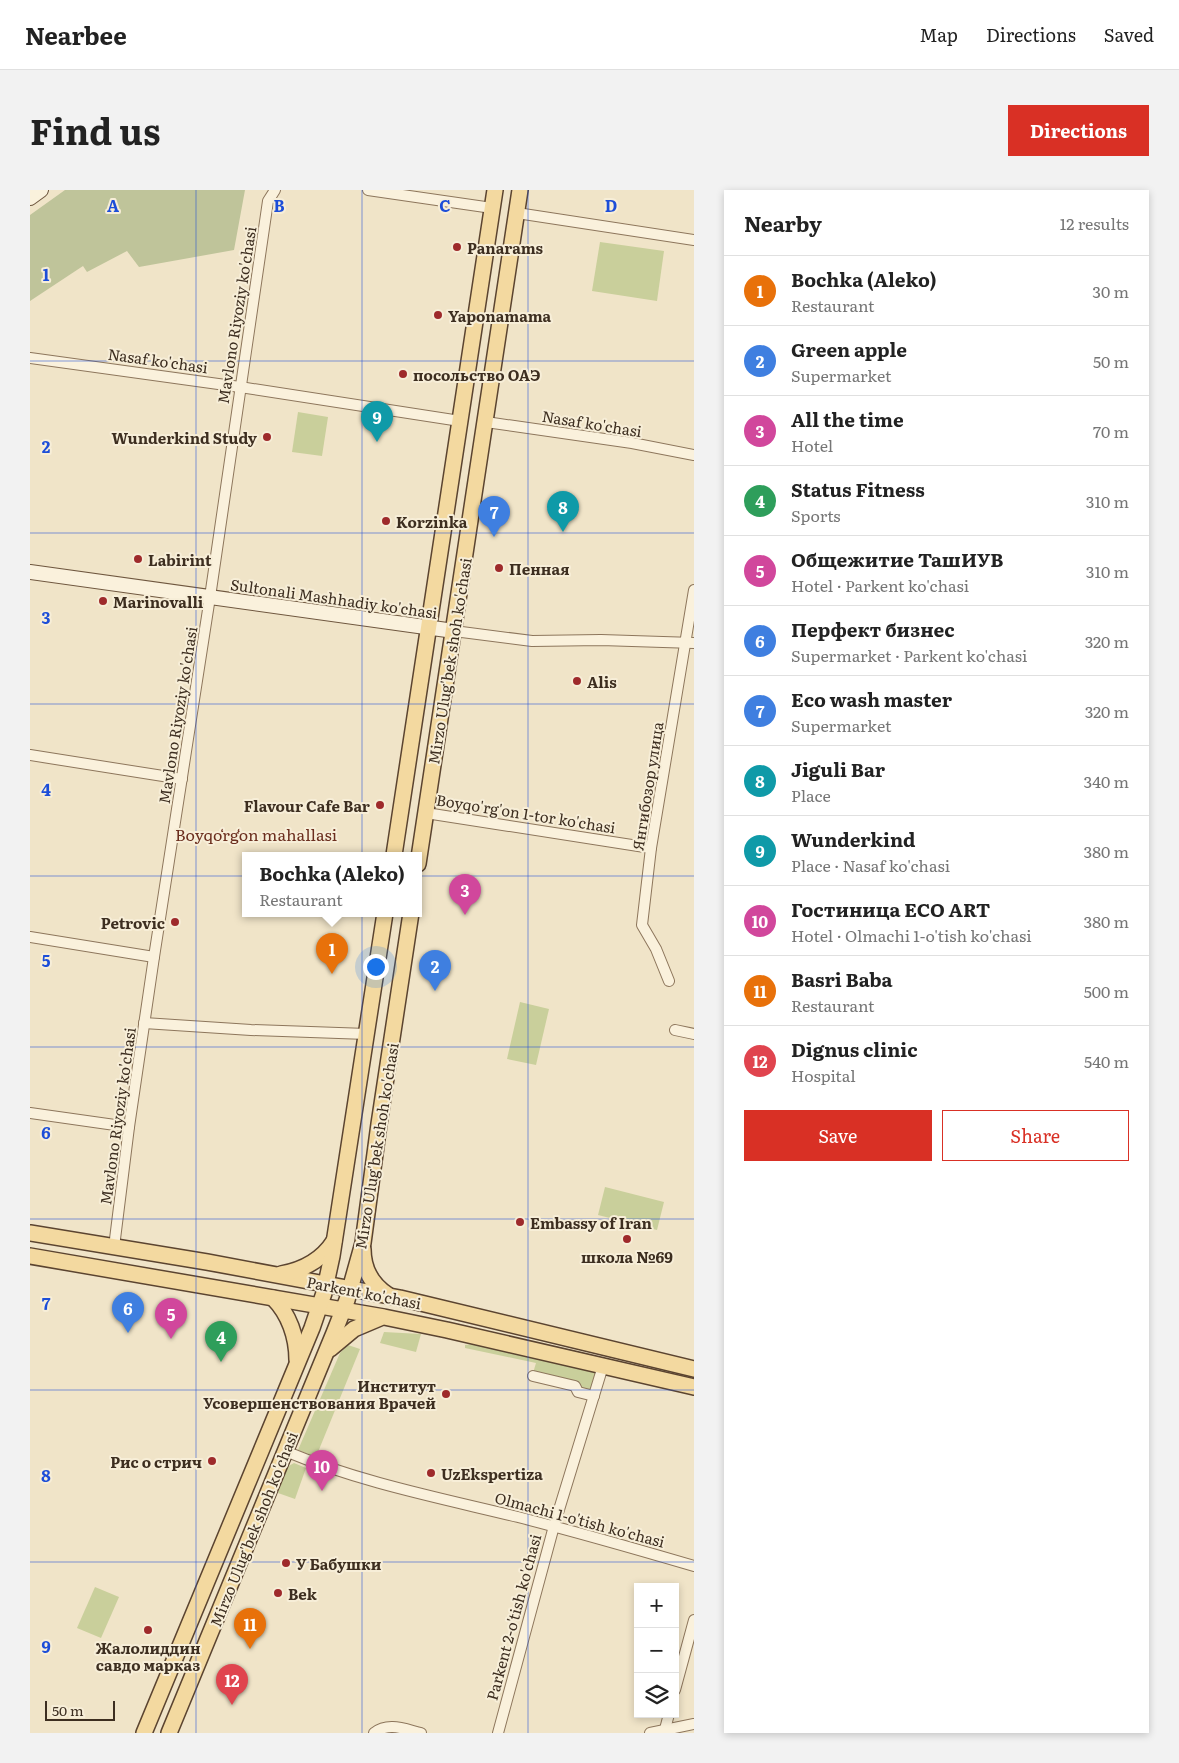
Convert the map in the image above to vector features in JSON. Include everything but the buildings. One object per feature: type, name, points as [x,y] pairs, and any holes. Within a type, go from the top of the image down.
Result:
[{"type":"main road","name":"Mirzo Ulug'bek shoh ko'chasi","points":[[394,852],[495,190]]},
{"type":"main road","name":"Mirzo Ulug'bek shoh ko'chasi","points":[[420,852],[520,190]]},
{"type":"main road","points":[[492,208],[517,213]]},
{"type":"main road","name":"Mirzo Ulug'bek shoh ko'chasi","points":[[144,1733],[297,1364],[326,1284],[336,1238],[384,917]]},
{"type":"main road","name":"Mirzo Ulug'bek shoh ko'chasi","points":[[169,1733],[326,1353],[339,1304],[350,1289],[363,1243],[410,917]]},
{"type":"main road","name":"Parkent ko'chasi","points":[[30,1233],[389,1296],[694,1369]]},
{"type":"main road","points":[[277,1275],[298,1270],[313,1262],[326,1251],[336,1238]]},
{"type":"main road","points":[[363,1243],[364,1262],[369,1276],[377,1287],[389,1296]]},
{"type":"main road","name":"Parkent ko'chasi","points":[[30,1256],[319,1306],[339,1304],[384,1317],[694,1387]]},
{"type":"main road","points":[[326,1284],[339,1304]]},
{"type":"main road","points":[[273,1298],[284,1311],[292,1328],[297,1364]]},
{"type":"main road","points":[[326,1353],[354,1329],[384,1317]]},
{"type":"main road","points":[[163,1688],[184,1696]]},
{"type":"street","points":[[30,198],[41,190]]},
{"type":"street","name":"Mavlono Riyoziy ko'chasi","points":[[114,1247],[144,1023],[210,597],[268,202],[275,190]]},
{"type":"street","points":[[368,190],[492,208]]},
{"type":"street","points":[[517,213],[694,240]]},
{"type":"street","name":"Nasaf ko'chasi","points":[[30,358],[240,387],[460,421]]},
{"type":"street","name":"Nasaf ko'chasi","points":[[486,422],[694,455]]},
{"type":"street","name":"Sultonali Mashhadiy ko'chasi","points":[[30,572],[532,641],[690,642]]},
{"type":"street","name":"Янгибозор улица","points":[[669,981],[656,949],[642,925],[652,848],[690,642],[694,590]]},
{"type":"street","points":[[30,755],[182,779]]},
{"type":"street","name":"Boyqo'rg'on 1-tor ko'chasi","points":[[426,813],[652,848]]},
{"type":"street","points":[[30,937],[154,957]]},
{"type":"street","points":[[144,1023],[251,1030],[367,1034]]},
{"type":"street","points":[[675,1030],[694,1034]]},
{"type":"street","points":[[30,1113],[129,1127]]},
{"type":"street","name":"Parkent 2-o'tish ko'chasi","points":[[498,1733],[554,1526],[603,1366]]},
{"type":"street","points":[[533,1376],[575,1386],[578,1392],[594,1396]]},
{"type":"street","name":"Olmachi 1-o'tish ko'chasi","points":[[285,1450],[314,1463],[414,1492],[554,1526],[694,1566]]},
{"type":"street","points":[[679,1675],[694,1620]]},
{"type":"street","points":[[664,1732],[668,1718]]},
{"type":"street","points":[[650,1733],[664,1732],[694,1724]]},
{"type":"street","points":[[374,1733],[380,1728],[390,1726],[421,1733]]},
{"type":"green space","points":[[65,190],[245,190],[234,250],[139,267],[127,251],[87,272],[83,266],[30,301],[30,215]]},
{"type":"green space","points":[[600,242],[664,251],[657,301],[592,291]]},
{"type":"green space","points":[[298,412],[328,417],[322,456],[292,452]]},
{"type":"green space","points":[[520,1002],[549,1009],[536,1065],[507,1059]]},
{"type":"green space","points":[[605,1187],[664,1202],[657,1230],[598,1215]]},
{"type":"green space","points":[[384,1332],[421,1334],[416,1352],[380,1343]]},
{"type":"green space","points":[[473,1344],[594,1371],[596,1376],[593,1388],[588,1390],[582,1388],[580,1384],[533,1373],[536,1363],[465,1348],[465,1345]]},
{"type":"green space","points":[[348,1345],[360,1349],[316,1457],[298,1450],[340,1353]]},
{"type":"green space","points":[[294,1463],[306,1468],[295,1499],[278,1493],[287,1467]]},
{"type":"green space","points":[[95,1587],[119,1597],[101,1638],[77,1628]]},
{"type":"place","name":"Panarams","points":[[457,247]]},
{"type":"place","name":"Yaponamama","points":[[438,315]]},
{"type":"place","name":"посольство ОАЭ","points":[[403,374]]},
{"type":"place","name":"Wunderkind Study","points":[[267,437]]},
{"type":"place","name":"Wunderkind","points":[[377,442]]},
{"type":"place","name":"Korzinka","points":[[386,521]]},
{"type":"place","name":"Jiguli Bar","points":[[563,532]]},
{"type":"place","name":"Eco wash master","points":[[494,537]]},
{"type":"place","name":"Labirint","points":[[138,559]]},
{"type":"place","name":"Пенная","points":[[499,568]]},
{"type":"place","name":"Marinovalli","points":[[103,601]]},
{"type":"place","name":"Alis","points":[[577,681]]},
{"type":"place","name":"Flavour Cafe Bar","points":[[380,805]]},
{"type":"place","name":"All the time","points":[[465,915]]},
{"type":"place","name":"Petrovic","points":[[175,922]]},
{"type":"place","name":"Bochka (Aleko)","points":[[332,974]]},
{"type":"place","name":"Green apple","points":[[435,991]]},
{"type":"place","name":"Embassy of Iran","points":[[520,1222]]},
{"type":"place","name":"школа №69","points":[[627,1239]]},
{"type":"place","name":"Перфект бизнес","points":[[128,1333]]},
{"type":"place","name":"Общежитие ТашИУВ","points":[[171,1339]]},
{"type":"place","name":"Status Fitness","points":[[221,1362]]},
{"type":"place","name":"Институт Усовершенствования Врачей","points":[[446,1394]]},
{"type":"place","name":"Рис о стрич","points":[[212,1461]]},
{"type":"place","name":"UzEkspertiza","points":[[431,1473]]},
{"type":"place","name":"Гостиница ECO ART","points":[[322,1491]]},
{"type":"place","name":"У Бабушки","points":[[286,1563]]},
{"type":"place","name":"Bek","points":[[278,1593]]},
{"type":"place","name":"Жалолиддин савдо марказ","points":[[148,1630]]},
{"type":"place","name":"Basri Baba","points":[[250,1649]]},
{"type":"place","name":"Dignus clinic","points":[[232,1705]]},
{"type":"district","name":"Boyqoʻrgʻon mahallasi","points":[[256,834]]}]
